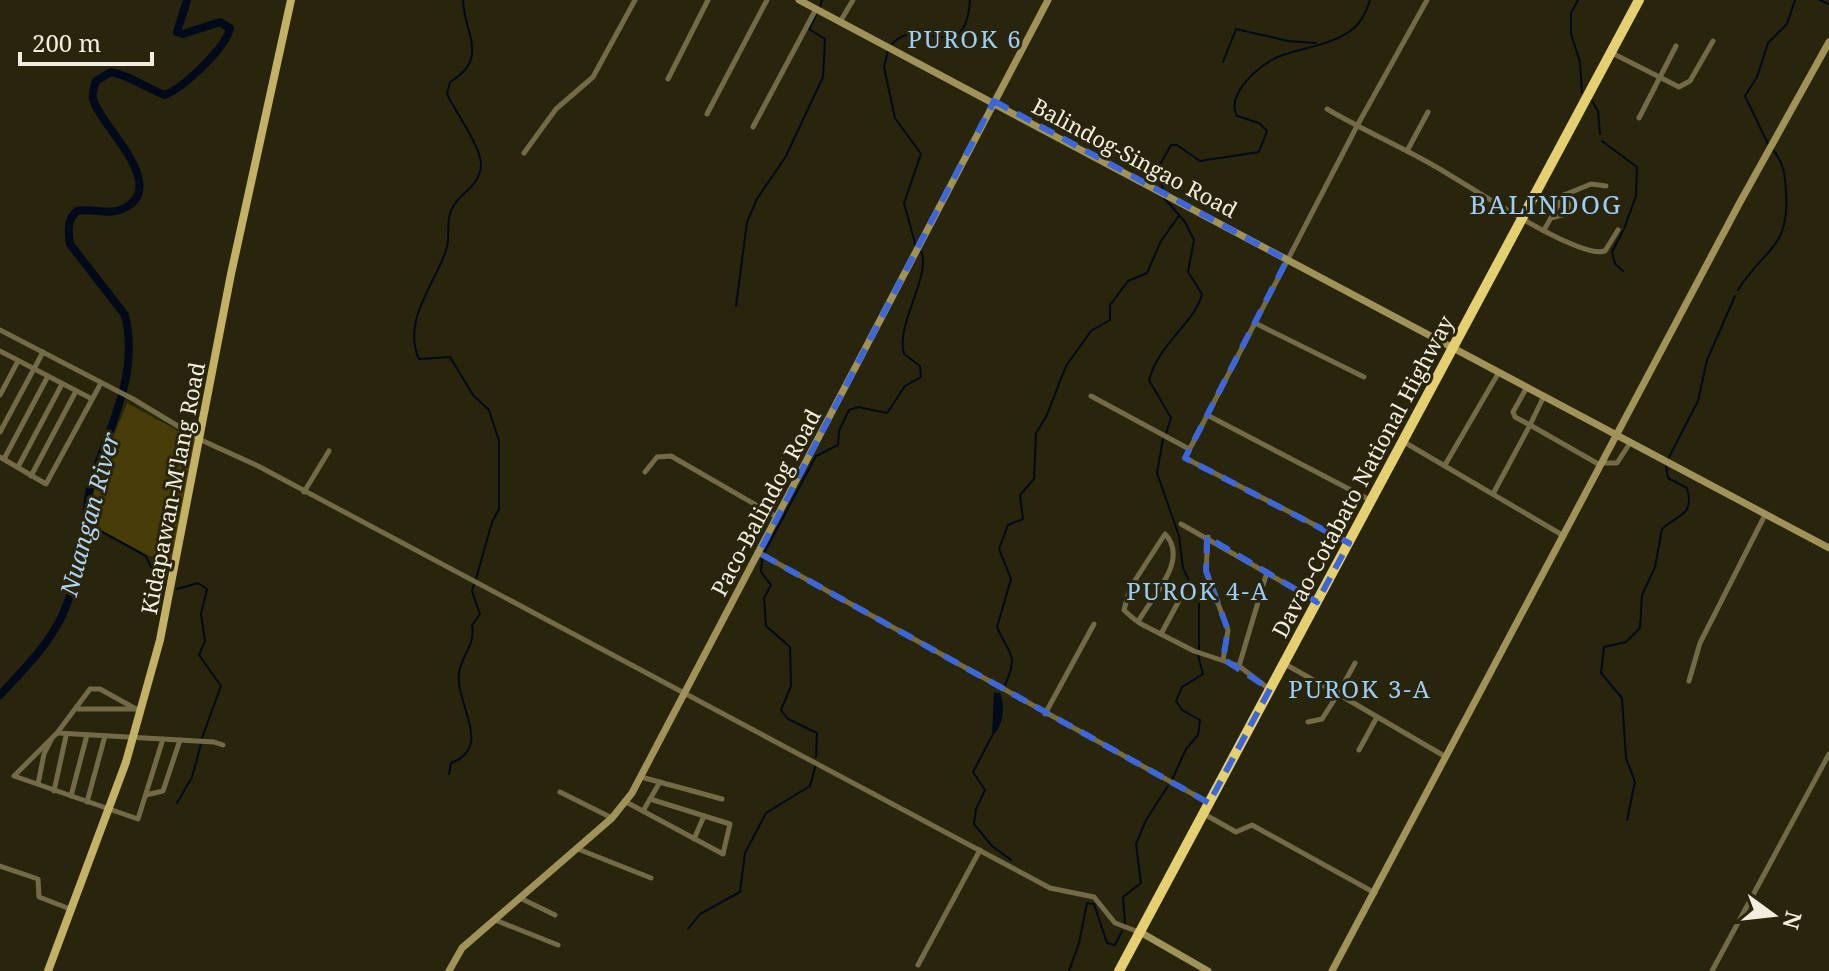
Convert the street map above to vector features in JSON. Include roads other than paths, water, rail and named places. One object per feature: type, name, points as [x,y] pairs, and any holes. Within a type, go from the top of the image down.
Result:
[{"type":"highway","name":"Davao-Cotabato National Highway","points":[[1119,971],[1639,0]]},
{"type":"main road","name":"Kidapawan-M'lang Road","points":[[48,971],[133,737],[174,584],[231,274],[291,0]]},
{"type":"street","points":[[524,153],[556,109],[593,77],[635,0]]},
{"type":"street","points":[[668,79],[708,0]]},
{"type":"street","points":[[707,114],[767,0]]},
{"type":"street","name":"Balindog-Singao Road","points":[[799,0],[994,101],[1829,548]]},
{"type":"street","points":[[840,22],[853,0]]},
{"type":"street","name":"Paco-Balindog Road","points":[[449,971],[462,948],[578,849],[626,802],[1048,0]]},
{"type":"street","points":[[1349,543],[1185,458],[1357,126],[1427,0]]},
{"type":"street","points":[[753,127],[816,9]]},
{"type":"street","points":[[1611,52],[1675,87],[1686,85],[1713,41]]},
{"type":"street","points":[[1332,971],[1829,42]]},
{"type":"street","points":[[1639,118],[1676,46]]},
{"type":"street","points":[[1327,109],[1544,230],[1598,253],[1609,246],[1618,230]]},
{"type":"street","points":[[1407,151],[1428,112]]},
{"type":"street","points":[[1544,230],[1564,195],[1591,184],[1606,186]]},
{"type":"street","points":[[1551,218],[1573,212],[1564,195]]},
{"type":"street","points":[[1255,323],[1364,377]]},
{"type":"street","points":[[0,330],[133,399],[201,440],[684,692],[1050,888],[1089,895],[1107,909],[1115,923],[1140,932],[1208,971]]},
{"type":"street","points":[[0,351],[92,399]]},
{"type":"street","points":[[0,432],[43,352]]},
{"type":"street","points":[[0,395],[18,361]]},
{"type":"street","points":[[1445,465],[1500,372]]},
{"type":"street","points":[[48,376],[2,458],[46,484],[101,383]]},
{"type":"street","points":[[18,467],[62,384]]},
{"type":"street","points":[[1527,387],[1513,415],[1530,425],[1602,464],[1617,463],[1630,443]]},
{"type":"street","points":[[31,476],[76,391]]},
{"type":"street","points":[[1091,396],[1189,449]]},
{"type":"street","points":[[1493,494],[1544,396]]},
{"type":"street","points":[[1207,415],[1372,501]]},
{"type":"street","points":[[1403,441],[1564,536]]},
{"type":"street","points":[[304,492],[329,451]]},
{"type":"street","points":[[645,472],[657,457],[671,456],[778,517]]},
{"type":"street","points":[[1689,681],[1700,643],[1765,515]]},
{"type":"street","points":[[1181,524],[1268,571],[1317,602]]},
{"type":"street","points":[[1138,622],[1175,560],[1175,548],[1165,534],[1124,603],[1124,610],[1138,622],[1208,657],[1239,666],[1270,689]]},
{"type":"street","points":[[1208,537],[1206,571],[1228,630],[1223,660]]},
{"type":"street","points":[[759,553],[1045,714],[1206,809],[1236,832],[1252,825],[1375,893]]},
{"type":"street","points":[[1239,666],[1268,571]]},
{"type":"street","points":[[1161,634],[1182,595]]},
{"type":"street","points":[[1045,714],[1094,624]]},
{"type":"street","points":[[1308,722],[1322,719],[1355,663]]},
{"type":"street","points":[[1284,664],[1446,757]]},
{"type":"street","points":[[139,710],[94,688],[90,689],[56,734],[14,776],[138,819],[163,739]]},
{"type":"street","points":[[77,709],[139,710]]},
{"type":"street","points":[[1359,750],[1377,717]]},
{"type":"street","points":[[56,734],[223,745]]},
{"type":"street","points":[[38,784],[44,754],[56,734]]},
{"type":"street","points":[[71,797],[87,735]]},
{"type":"street","points":[[54,791],[66,736]]},
{"type":"street","points":[[87,802],[105,736]]},
{"type":"street","points":[[146,795],[163,791],[180,740]]},
{"type":"street","points":[[1712,971],[1829,754]]},
{"type":"street","points":[[641,777],[722,799]]},
{"type":"street","points":[[643,811],[660,782]]},
{"type":"street","points":[[560,792],[612,818]]},
{"type":"street","points":[[626,802],[723,854],[730,824],[650,799]]},
{"type":"street","points":[[694,839],[704,816]]},
{"type":"street","points":[[578,849],[651,878]]},
{"type":"street","points":[[918,965],[980,850]]},
{"type":"street","points":[[0,866],[38,879],[39,897],[70,909]]},
{"type":"street","points":[[520,898],[555,915]]},
{"type":"street","points":[[495,920],[558,945]]},
{"type":"water","points":[[994,693],[1000,693],[1003,710],[999,727],[992,736]]},
{"type":"waterway","name":"Nuangan River","points":[[0,695],[33,659],[61,618],[85,536],[89,493],[125,384],[129,339],[125,315],[69,239],[70,222],[77,211],[120,210],[135,200],[140,187],[129,157],[98,111],[93,99],[94,88],[96,81],[111,72],[165,95],[203,66],[221,46],[230,28],[220,22],[183,34],[177,32],[187,0]]},
{"type":"waterway","points":[[463,0],[472,54],[462,73],[450,82],[447,94],[473,140],[481,166],[476,180],[451,211],[447,247],[422,302],[414,330],[419,359],[450,357],[473,395],[489,410],[499,441],[499,509],[492,522],[476,579]]},
{"type":"waterway","points":[[820,7],[822,0]]},
{"type":"waterway","points":[[892,44],[903,36],[951,37],[960,33],[970,0]]},
{"type":"waterway","points":[[1163,191],[1158,168],[1171,145],[1177,145],[1200,161],[1259,152],[1267,131],[1259,123],[1237,116],[1235,107],[1240,89],[1255,72],[1272,60],[1325,43],[1350,31],[1360,21],[1370,0]]},
{"type":"waterway","points":[[1578,0],[1571,13],[1571,34],[1580,62],[1582,93]]},
{"type":"waterway","points":[[1768,144],[1745,96],[1757,77],[1768,43],[1787,24],[1795,0]]},
{"type":"waterway","points":[[1820,0],[1829,4]]},
{"type":"waterway","points":[[736,306],[747,222],[757,199],[786,156],[823,77],[825,39],[809,29],[817,13]]},
{"type":"waterway","points":[[1223,62],[1236,29],[1288,41],[1316,43]]},
{"type":"waterway","points":[[888,51],[884,67],[895,118],[921,154],[904,203],[916,247]]},
{"type":"waterway","points":[[1592,101],[1598,111],[1600,134]]},
{"type":"waterway","points":[[1602,141],[1637,167],[1636,196],[1624,229]]},
{"type":"waterway","points":[[1738,290],[1774,246],[1784,225],[1784,174],[1773,150]]},
{"type":"waterway","points":[[1164,198],[1185,222],[1194,240],[1188,272],[1202,294],[1192,314],[1161,354],[1149,380],[1171,418],[1166,434]]},
{"type":"waterway","points":[[1004,687],[1012,661],[997,627],[1011,579],[999,549],[1008,525],[1023,519],[1020,495],[1034,479],[1036,433],[1046,417],[1066,366],[1091,331],[1110,320],[1110,305],[1128,281],[1147,273],[1161,241],[1178,217]]},
{"type":"waterway","points":[[1623,231],[1612,252],[1615,264],[1623,271]]},
{"type":"waterway","points":[[764,553],[816,456],[838,445],[839,431],[849,410],[858,407],[887,413],[905,386],[921,377],[920,366],[904,354],[903,342],[904,329],[922,273],[921,251]]},
{"type":"waterway","points":[[1668,459],[1698,401],[1707,360],[1735,296]]},
{"type":"waterway","points":[[1163,439],[1157,473],[1179,536],[1183,568],[1199,602],[1199,650]]},
{"type":"waterway","points":[[1627,820],[1635,782],[1626,758],[1622,698],[1601,673],[1604,647],[1626,642],[1640,628],[1642,595],[1655,567],[1662,529],[1684,513],[1689,504],[1687,488],[1668,478],[1666,466]]},
{"type":"waterway","points":[[86,523],[146,556],[157,580],[168,586]]},
{"type":"waterway","points":[[762,559],[761,572],[771,585],[764,598],[766,626],[790,647],[791,686],[781,710],[788,719],[817,733],[816,757]]},
{"type":"waterway","points":[[177,589],[198,583],[207,589],[201,614],[205,641],[199,655],[221,686],[202,738]]},
{"type":"waterway","points":[[449,774],[451,763],[464,756],[470,747],[470,724],[459,685],[459,673],[472,638],[472,625],[480,614],[472,591],[474,584]]},
{"type":"waterway","points":[[1172,780],[1186,749],[1198,735],[1200,720],[1182,710],[1176,701],[1182,687],[1203,674],[1198,655]]},
{"type":"waterway","points":[[992,736],[973,772],[985,790],[976,809],[974,824],[992,846],[1011,860]]},
{"type":"waterway","points":[[177,803],[192,777],[201,744]]},
{"type":"waterway","points":[[688,929],[700,914],[740,892],[745,853],[766,813],[810,786],[816,764]]},
{"type":"waterway","points":[[1125,924],[1123,897],[1141,883],[1136,844],[1146,820],[1168,786]]},
{"type":"waterway","points":[[1069,971],[1079,943],[1087,903],[1094,904],[1107,943],[1115,945],[1122,931]]},
{"type":"district","name":"PUROK 6","points":[[965,38]]},
{"type":"district","name":"BALINDOG","points":[[1546,204]]},
{"type":"district","name":"PUROK 4-A","points":[[1198,590]]},
{"type":"district","name":"PUROK 3-A","points":[[1360,688]]}]
